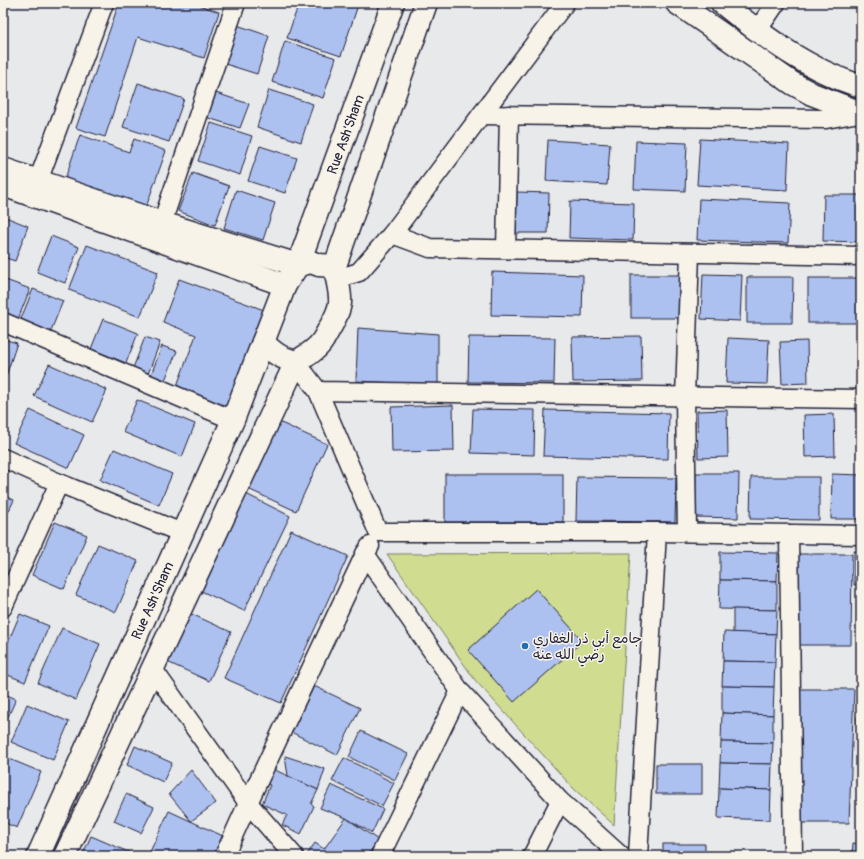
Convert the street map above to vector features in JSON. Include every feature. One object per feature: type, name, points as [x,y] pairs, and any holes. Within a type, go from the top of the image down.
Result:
[{"type":"main road","name":"Rue Ash'Sham","points":[[38,856],[233,420],[285,285],[298,265],[393,3]]},
{"type":"main road","points":[[263,342],[278,355],[296,362],[309,355],[322,342],[336,316],[340,305],[340,290],[336,273],[426,3]]},
{"type":"main road","points":[[678,3],[792,83],[812,94],[860,113]]},
{"type":"main road","points":[[722,3],[757,31],[806,62],[829,74],[861,86]]},
{"type":"main road","points":[[3,169],[162,223],[298,265],[310,262],[319,264],[336,273]]},
{"type":"main road","points":[[3,185],[285,285]]},
{"type":"main road","name":"Rue Ash'Sham","points":[[65,856],[296,362]]},
{"type":"street","points":[[38,181],[104,3]]},
{"type":"street","points":[[162,223],[236,3]]},
{"type":"street","points":[[336,273],[359,272],[392,234],[565,3]]},
{"type":"street","points":[[757,31],[776,3]]},
{"type":"street","points":[[481,115],[826,119],[860,113]]},
{"type":"street","points":[[506,249],[509,115]]},
{"type":"street","points":[[392,234],[430,248],[861,256]]},
{"type":"street","points":[[687,532],[684,397],[690,253]]},
{"type":"street","points":[[3,322],[233,420]]},
{"type":"street","points":[[296,362],[318,391],[378,532]]},
{"type":"street","points":[[318,391],[861,399]]},
{"type":"street","points":[[3,458],[59,483],[182,533]]},
{"type":"street","points":[[3,607],[59,483]]},
{"type":"street","points":[[378,532],[687,532],[861,535]]},
{"type":"street","points":[[224,856],[365,554],[378,532]]},
{"type":"street","points":[[638,856],[657,532]]},
{"type":"street","points":[[789,534],[793,856]]},
{"type":"street","points":[[365,554],[460,691],[560,801],[621,856]]},
{"type":"street","points":[[152,668],[248,803],[294,856]]},
{"type":"street","points":[[380,856],[460,691]]},
{"type":"street","points":[[532,856],[560,801]]},
{"type":"green space","points":[[631,553],[614,825],[573,788],[475,680],[387,554]]},
{"type":"building","points":[[119,3],[193,3],[219,12],[204,58],[138,37],[105,137],[76,128]]},
{"type":"building","points":[[299,3],[353,3],[358,5],[341,56],[287,38]]},
{"type":"building","points":[[234,24],[269,36],[257,74],[222,63]]},
{"type":"building","points":[[285,41],[336,58],[323,98],[272,82]]},
{"type":"building","points":[[138,83],[184,99],[169,142],[123,127]]},
{"type":"building","points":[[269,90],[313,104],[301,142],[257,127]]},
{"type":"building","points":[[210,91],[249,104],[240,128],[202,116]]},
{"type":"building","points":[[211,123],[252,136],[240,175],[198,161]]},
{"type":"building","points":[[80,135],[129,152],[134,139],[166,151],[146,207],[65,179]]},
{"type":"building","points":[[700,139],[789,144],[787,190],[697,185]]},
{"type":"building","points":[[548,140],[610,144],[607,185],[546,181]]},
{"type":"building","points":[[636,141],[687,143],[685,191],[634,189]]},
{"type":"building","points":[[260,146],[297,158],[285,193],[248,181]]},
{"type":"building","points":[[193,173],[229,186],[215,225],[178,211]]},
{"type":"building","points":[[236,190],[275,203],[263,240],[224,228]]},
{"type":"building","points":[[517,192],[549,193],[548,233],[516,233]]},
{"type":"building","points":[[824,195],[861,195],[861,242],[823,241]]},
{"type":"building","points":[[699,199],[790,203],[788,243],[697,240]]},
{"type":"building","points":[[570,201],[634,203],[633,240],[569,238]]},
{"type":"building","points":[[3,216],[28,226],[15,261],[3,257]]},
{"type":"building","points":[[51,236],[79,247],[65,283],[37,272]]},
{"type":"building","points":[[87,245],[158,272],[140,317],[69,290]]},
{"type":"building","points":[[492,272],[583,275],[582,317],[491,315]]},
{"type":"building","points":[[703,274],[742,275],[740,321],[701,319]]},
{"type":"building","points":[[631,275],[680,275],[680,318],[631,318]]},
{"type":"building","points":[[747,277],[793,277],[792,323],[747,323]]},
{"type":"building","points":[[808,278],[861,278],[861,323],[808,323]]},
{"type":"building","points":[[3,279],[30,289],[18,319],[3,313]]},
{"type":"building","points":[[179,279],[264,310],[227,409],[175,391],[196,335],[163,322]]},
{"type":"building","points":[[33,289],[63,301],[50,333],[20,321]]},
{"type":"building","points":[[103,319],[138,333],[126,363],[91,349]]},
{"type":"building","points":[[358,328],[438,334],[438,385],[356,381]]},
{"type":"building","points":[[641,336],[642,381],[573,382],[572,337]]},
{"type":"building","points":[[145,337],[160,342],[148,374],[133,368]]},
{"type":"building","points":[[469,337],[555,338],[554,383],[468,382]]},
{"type":"building","points":[[728,338],[769,340],[767,384],[726,383]]},
{"type":"building","points":[[3,339],[17,343],[6,376],[3,375]]},
{"type":"building","points":[[807,341],[808,383],[782,384],[780,342]]},
{"type":"building","points":[[162,346],[177,351],[165,380],[151,375]]},
{"type":"building","points":[[861,352],[861,386],[860,386]]},
{"type":"building","points":[[49,364],[107,390],[92,422],[34,396]]},
{"type":"building","points":[[137,400],[195,424],[182,457],[123,432]]},
{"type":"building","points":[[453,405],[454,451],[392,452],[391,407]]},
{"type":"building","points":[[473,409],[535,410],[534,455],[471,453]]},
{"type":"building","points":[[30,410],[84,435],[69,468],[14,443]]},
{"type":"building","points":[[545,410],[669,413],[668,459],[543,456]]},
{"type":"building","points":[[727,410],[728,457],[698,458],[697,411]]},
{"type":"building","points":[[834,414],[835,456],[805,457],[804,415]]},
{"type":"building","points":[[279,422],[327,444],[296,511],[248,489]]},
{"type":"building","points":[[114,449],[172,474],[159,505],[100,480]]},
{"type":"building","points":[[696,473],[739,473],[738,518],[695,517]]},
{"type":"building","points":[[445,474],[563,474],[563,522],[445,522]]},
{"type":"building","points":[[832,474],[861,475],[861,519],[831,519]]},
{"type":"building","points":[[577,477],[676,478],[675,522],[576,521]]},
{"type":"building","points":[[751,477],[819,477],[819,520],[750,519]]},
{"type":"building","points":[[246,494],[290,516],[244,611],[199,590]]},
{"type":"building","points":[[3,495],[14,500],[3,523]]},
{"type":"building","points":[[55,522],[87,535],[64,589],[32,575]]},
{"type":"building","points":[[291,530],[348,556],[281,703],[224,678]]},
{"type":"building","points":[[98,544],[138,561],[116,612],[76,595]]},
{"type":"building","points":[[854,551],[861,552],[861,585],[854,585]]},
{"type":"building","points":[[720,552],[778,553],[777,581],[720,580]]},
{"type":"building","points":[[794,554],[852,554],[851,645],[793,645]]},
{"type":"building","points":[[720,580],[777,581],[777,610],[719,609]]},
{"type":"building","name":"جامع أبي ذر الغفاري رضي الله عنه","points":[[536,589],[583,641],[514,702],[468,650]]},
{"type":"building","points":[[733,609],[777,610],[776,634],[733,633]]},
{"type":"building","points":[[187,612],[231,632],[209,681],[165,661]]},
{"type":"building","points":[[20,614],[49,626],[25,682],[3,673],[3,654]]},
{"type":"building","points":[[62,628],[100,644],[76,700],[38,683]]},
{"type":"building","points":[[724,632],[776,634],[775,662],[723,661]]},
{"type":"building","points":[[723,661],[775,662],[774,687],[722,686]]},
{"type":"building","points":[[314,686],[360,708],[337,755],[291,732]]},
{"type":"building","points":[[722,686],[774,687],[773,715],[722,713]]},
{"type":"building","points":[[795,689],[854,689],[849,823],[799,823]]},
{"type":"building","points":[[3,693],[16,699],[3,728]]},
{"type":"building","points":[[27,704],[69,722],[53,760],[11,742]]},
{"type":"building","points":[[722,713],[773,715],[773,743],[721,742]]},
{"type":"building","points":[[857,717],[861,717],[861,742],[858,742]]},
{"type":"building","points":[[361,731],[408,754],[395,780],[349,757]]},
{"type":"building","points":[[721,742],[773,743],[772,764],[720,763]]},
{"type":"building","points":[[135,746],[172,763],[163,782],[127,765]]},
{"type":"building","points":[[285,756],[325,769],[318,790],[288,776]]},
{"type":"building","points":[[7,758],[41,772],[17,828],[3,822],[3,768]]},
{"type":"building","points":[[344,758],[394,783],[382,806],[332,781]]},
{"type":"building","points":[[720,763],[772,764],[771,790],[719,788]]},
{"type":"building","points":[[656,764],[702,764],[702,794],[656,794]]},
{"type":"building","points":[[273,769],[318,790],[311,804],[314,806],[301,834],[282,825],[287,815],[262,804],[270,785],[266,783]]},
{"type":"building","points":[[191,770],[216,803],[191,821],[169,794]]},
{"type":"building","points":[[331,785],[383,809],[372,833],[346,818],[320,808]]},
{"type":"building","points":[[719,788],[771,790],[770,820],[718,818]]},
{"type":"building","points":[[126,794],[154,807],[141,833],[114,821]]},
{"type":"building","points":[[169,811],[223,836],[213,856],[148,856]]},
{"type":"building","points":[[859,816],[861,816],[861,844],[857,844]]},
{"type":"building","points":[[346,818],[378,840],[367,856],[306,856],[315,843],[324,849]]},
{"type":"building","points":[[91,836],[133,854],[132,856],[82,856]]},
{"type":"building","points":[[853,843],[861,844],[861,856],[852,856]]},
{"type":"building","points":[[663,844],[705,844],[705,856],[663,856]]},
{"type":"building","points":[[3,848],[9,851],[7,856],[3,856]]},
{"type":"place","name":"جامع أبي ذر الغفاري رضي الله عنه","points":[[525,646]]}]
